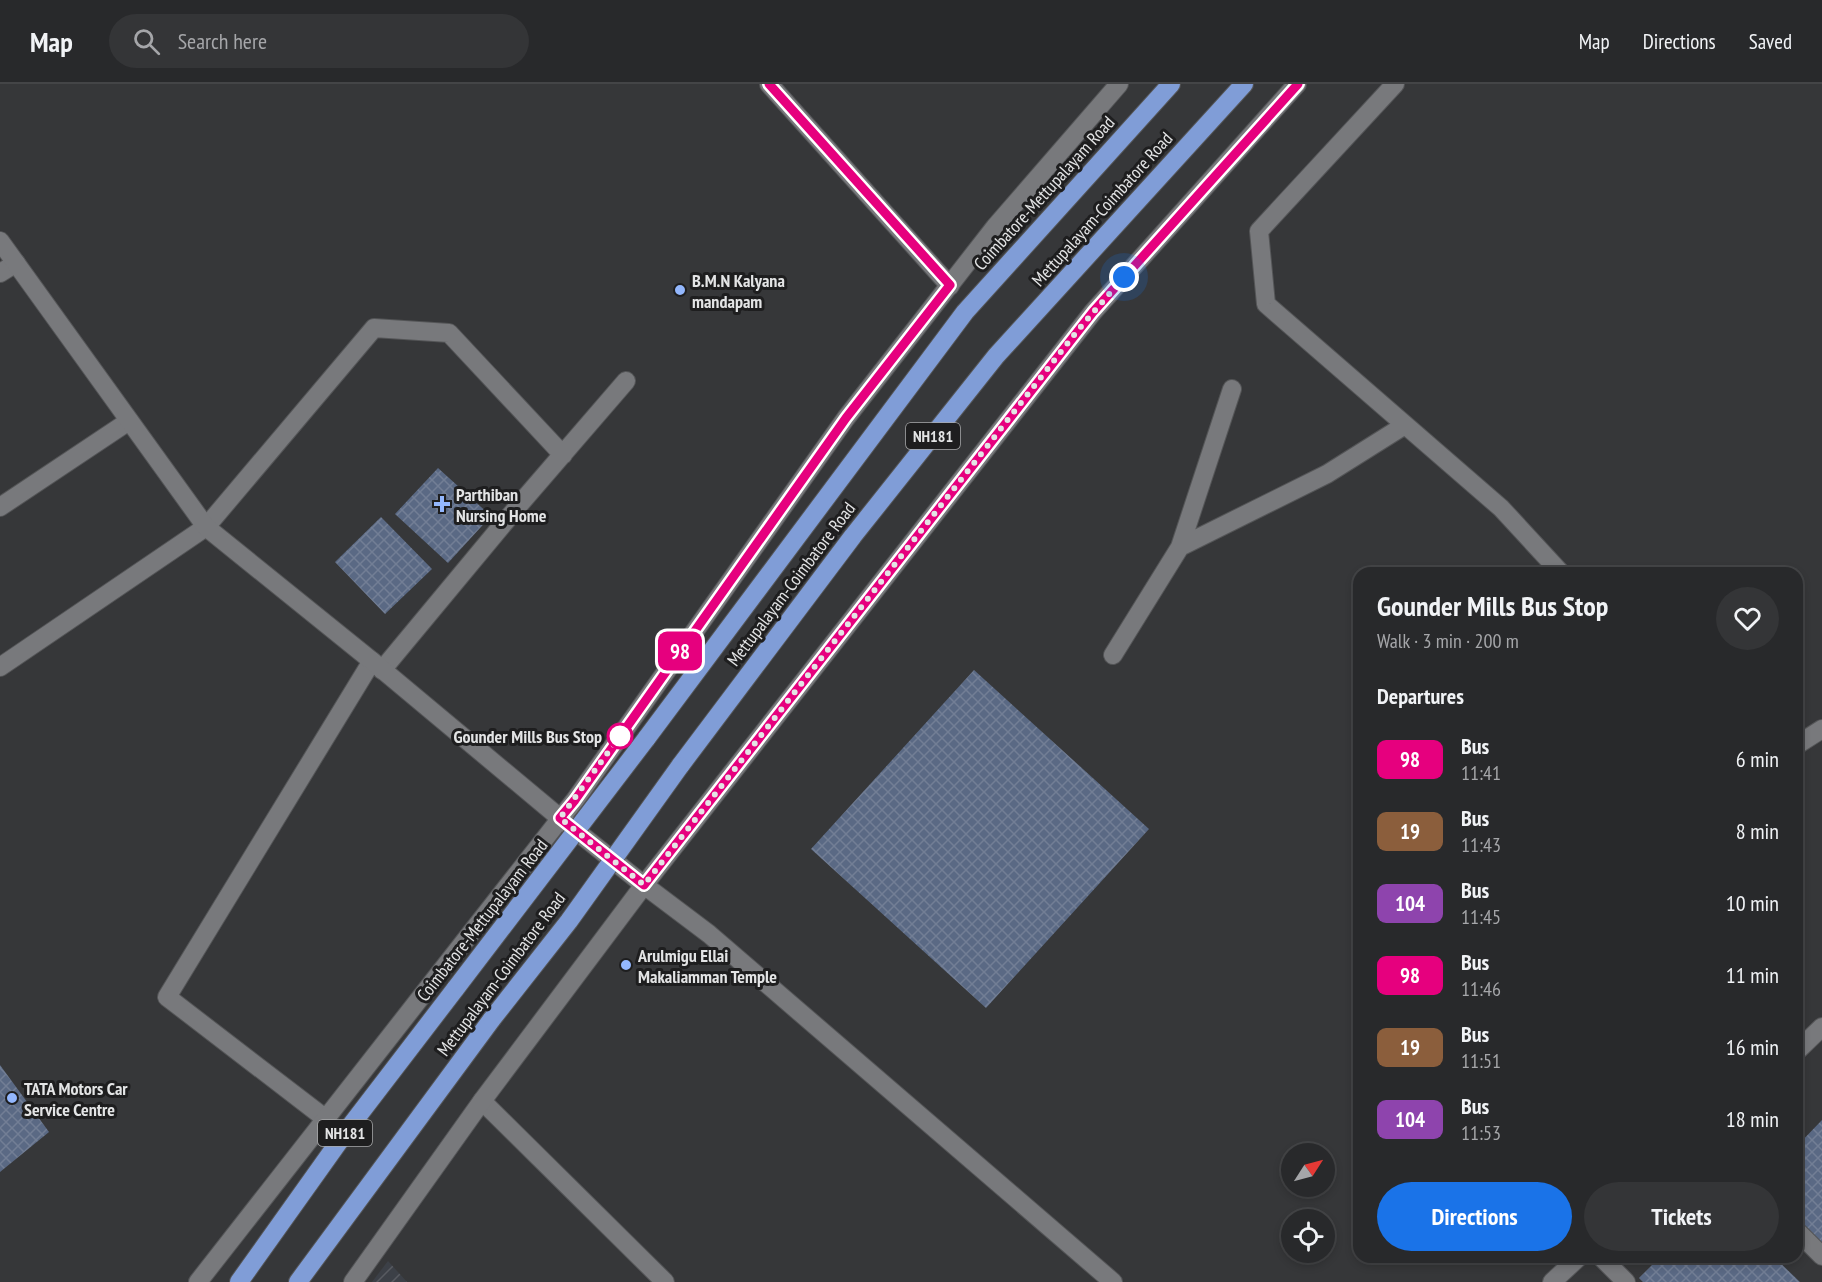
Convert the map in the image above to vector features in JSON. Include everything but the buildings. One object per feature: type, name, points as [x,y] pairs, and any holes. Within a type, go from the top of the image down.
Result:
[{"type":"highway","name":"Mettupalayam-Coimbatore Road","points":[[298,1282],[452,1072],[569,921],[680,766],[853,536],[996,356],[1244,84]]},
{"type":"highway","name":"Coimbatore-Mettupalayam Road","points":[[239,1282],[348,1129],[576,832],[965,312],[1167,88]]},
{"type":"street","points":[[769,84],[950,285]]},
{"type":"street","points":[[198,1282],[581,791],[846,418],[995,227],[1119,84]]},
{"type":"street","points":[[353,1282],[482,1101],[644,885],[1093,312],[1298,84]]},
{"type":"street","points":[[1395,84],[1259,231],[1266,304],[1501,508],[1555,567]]},
{"type":"street","points":[[0,241],[8,268],[129,421],[206,527],[560,818],[709,934],[1113,1282]]},
{"type":"street","points":[[0,667],[206,527],[374,328],[450,333],[563,454]]},
{"type":"street","points":[[326,1119],[167,997],[377,666],[626,381]]},
{"type":"street","points":[[1113,656],[1180,547],[1232,389]]},
{"type":"street","points":[[0,507],[129,421]]},
{"type":"street","points":[[1180,547],[1327,474],[1405,425]]},
{"type":"street","points":[[1803,741],[1822,729]]},
{"type":"street","points":[[1803,1045],[1822,1028]]},
{"type":"street","points":[[482,1101],[665,1282]]},
{"type":"street","points":[[1803,1237],[1822,1256]]},
{"type":"street","points":[[1552,1282],[1573,1263]]},
{"type":"street","points":[[1607,1263],[1626,1282]]},
{"type":"shaded area","points":[[388,1261],[407,1282],[372,1282]]},
{"type":"bus line","name":"98","points":[[769,84],[950,285],[846,418],[560,818],[644,885],[1093,312],[1298,84]]},
{"type":"place","name":"B.M.N Kalyana mandapam","points":[[680,290]]},
{"type":"place","name":"Parthiban Nursing Home","points":[[442,504]]},
{"type":"place","name":"Gounder Mills Bus Stop","points":[[620,736]]},
{"type":"place","name":"Arulmigu Ellai Makaliamman Temple","points":[[626,965]]},
{"type":"place","name":"TATA Motors Car Service Centre","points":[[12,1098]]},
{"type":"route","points":[[620,736],[560,818],[644,885],[1078,330],[1124,277]]}]
